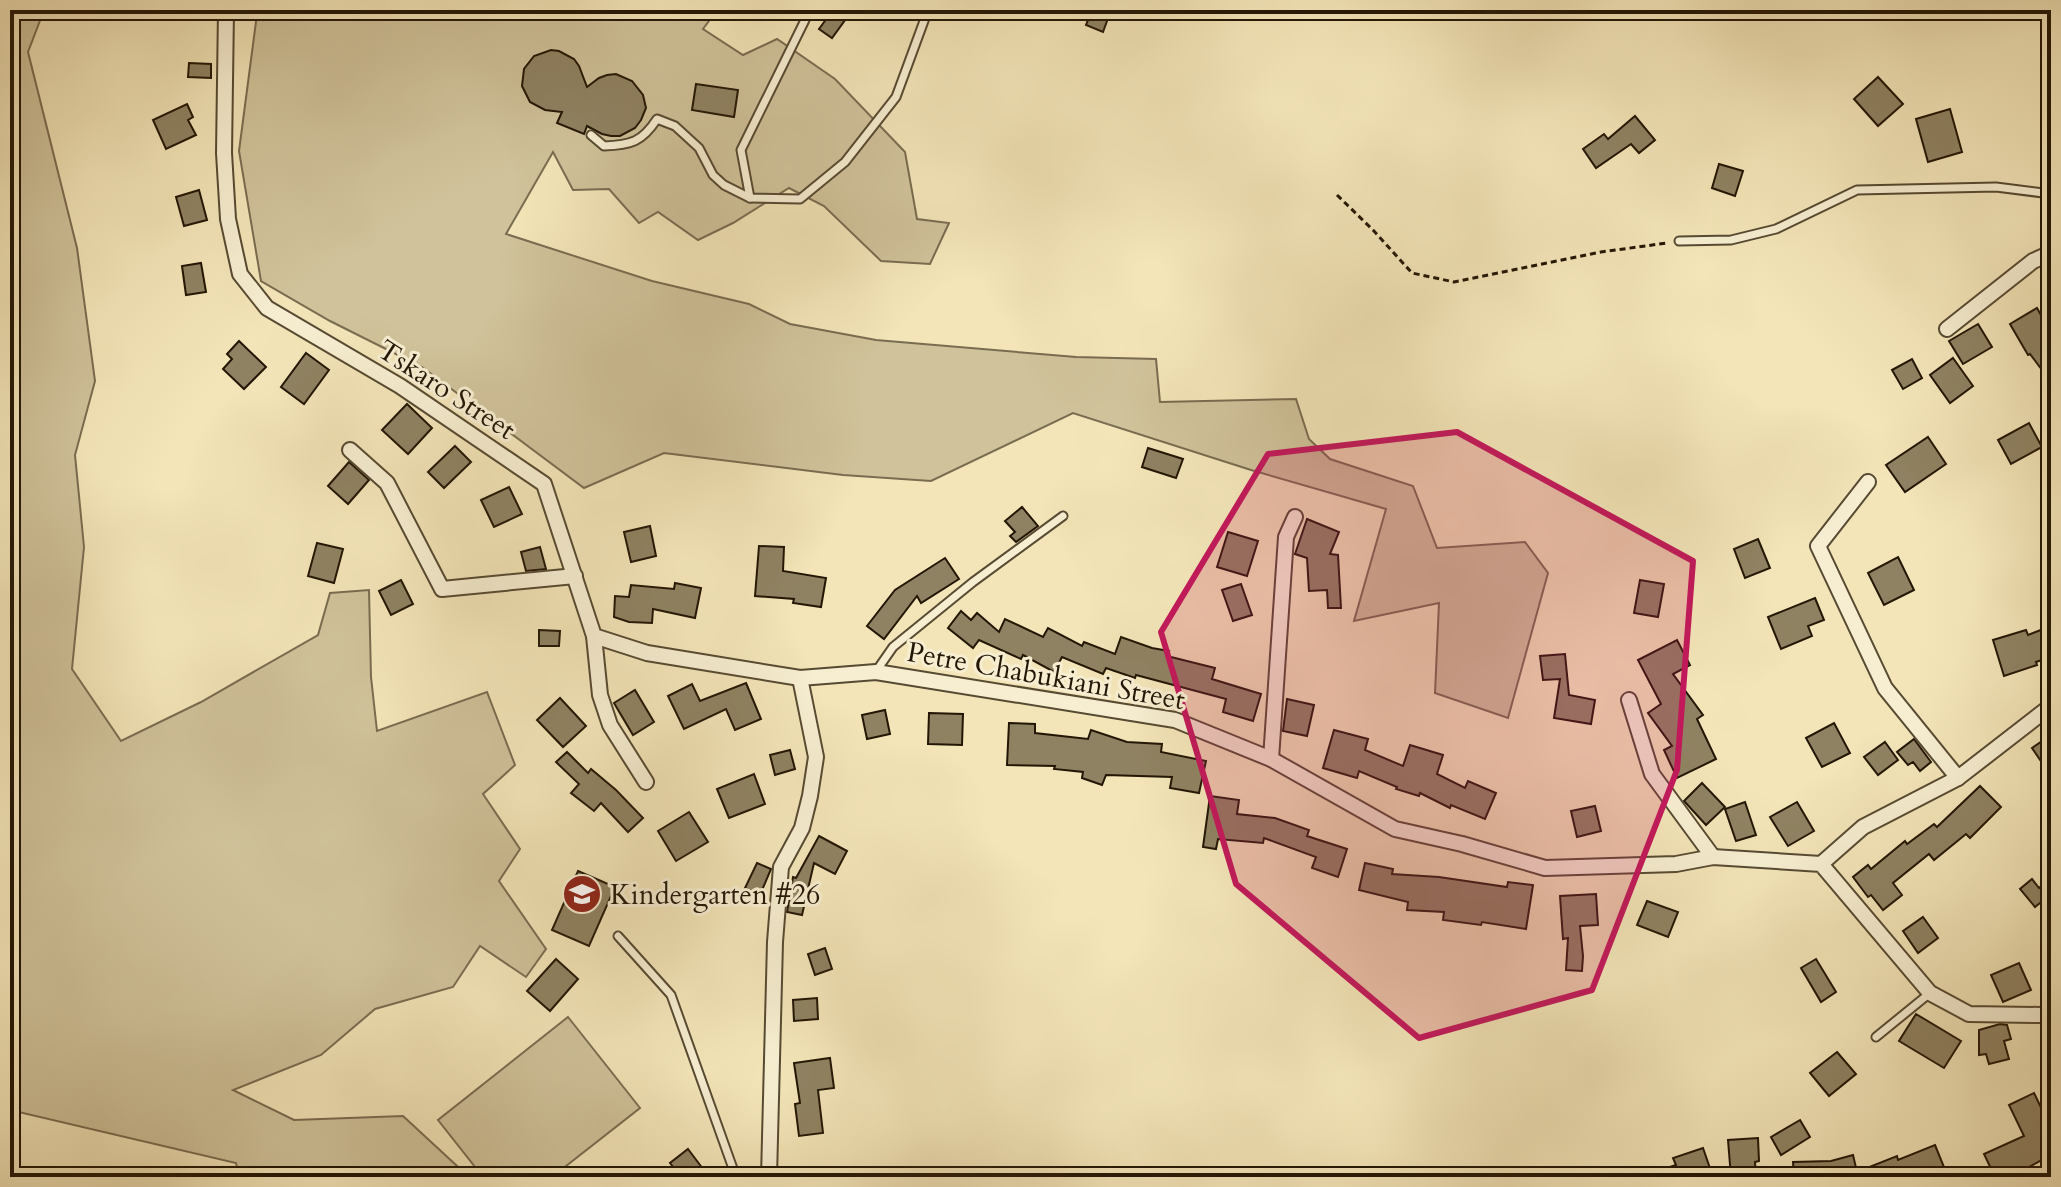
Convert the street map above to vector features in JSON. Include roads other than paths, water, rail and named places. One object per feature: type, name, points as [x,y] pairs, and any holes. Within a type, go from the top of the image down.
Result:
[{"type":"street","name":"Tskaro Street","points":[[226,10],[224,153],[228,219],[240,274],[267,308],[400,386],[544,484],[594,636],[600,695],[610,725],[646,782]]},
{"type":"street","points":[[1947,329],[2033,261],[2051,253]]},
{"type":"street","points":[[350,450],[387,483],[442,589],[575,576]]},
{"type":"street","points":[[1868,482],[1818,546],[1885,688],[1958,778]]},
{"type":"street","points":[[1271,759],[1286,537],[1295,517]]},
{"type":"street","points":[[594,636],[647,653],[800,678],[816,757],[802,828],[781,867],[775,942],[769,1177]]},
{"type":"street","name":"Petre Chabukiani Street","points":[[800,678],[876,672],[1175,720],[1271,759],[1395,829],[1545,868],[1676,864],[1713,857],[1821,864]]},
{"type":"street","points":[[1629,700],[1652,774],[1713,857]]},
{"type":"street","points":[[2051,706],[1958,778],[1863,827],[1821,864],[1930,993],[1969,1014],[2051,1017]]},
{"type":"lane","points":[[591,135],[604,146],[625,145],[647,134],[657,119],[675,126],[699,148],[713,175],[724,185],[750,198],[800,199],[845,162],[896,97],[928,10]]},
{"type":"lane","points":[[750,198],[741,150],[805,20]]},
{"type":"lane","points":[[1679,241],[1731,240],[1776,229],[1857,190],[1996,187],[2051,194]]},
{"type":"lane","points":[[876,672],[893,647],[973,582],[1063,516]]},
{"type":"lane","points":[[618,936],[671,995],[736,1177]]},
{"type":"lane","points":[[1876,1037],[1930,993]]},
{"type":"place","name":"Kindergarten #26","points":[[582,894]]}]
